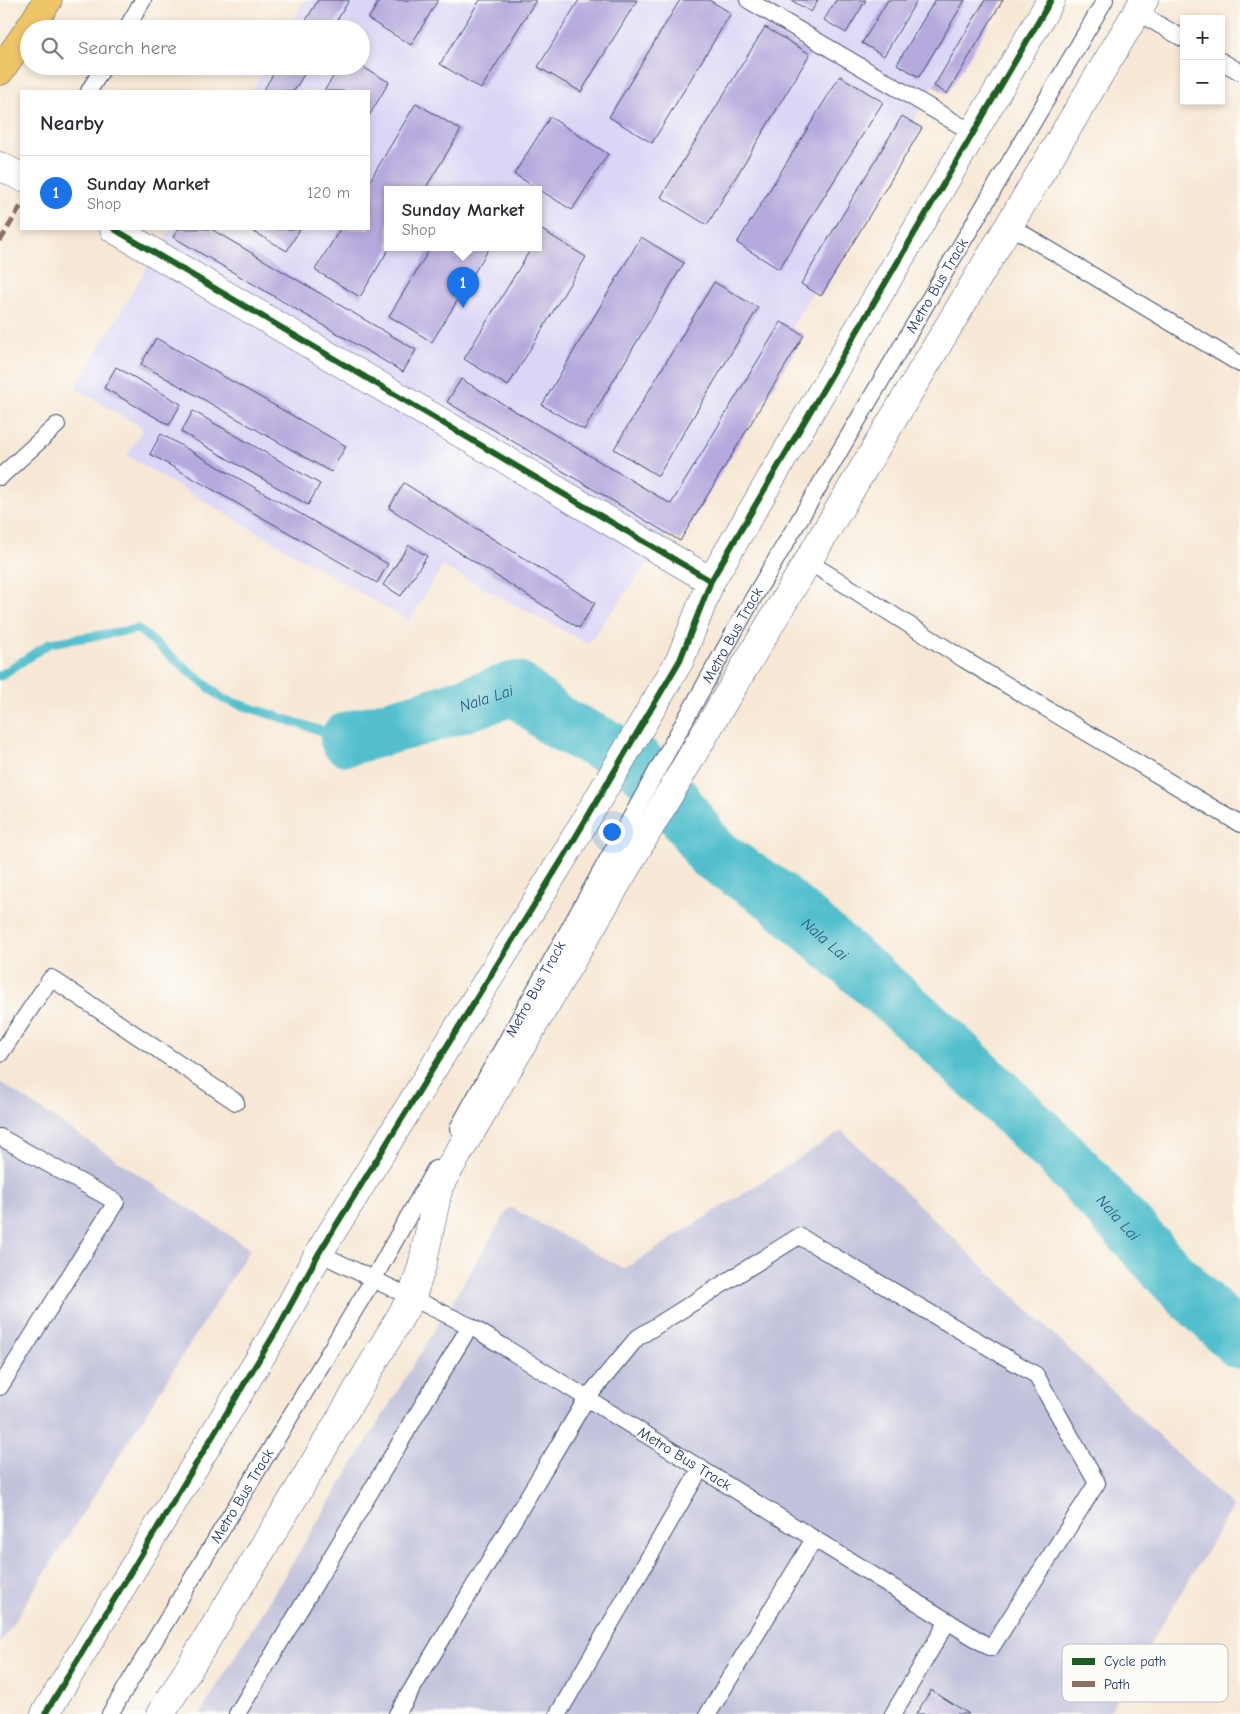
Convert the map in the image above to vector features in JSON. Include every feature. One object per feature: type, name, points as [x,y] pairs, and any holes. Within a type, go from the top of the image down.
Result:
[{"type":"highway","points":[[35,20],[48,0]]},
{"type":"highway","points":[[0,71],[20,42]]},
{"type":"street","points":[[45,1714],[278,1328],[319,1253],[565,856],[680,660],[712,581],[1051,0]]},
{"type":"street","points":[[161,1714],[299,1489],[412,1297],[422,1266],[439,1186],[720,708],[810,562],[1141,6]]},
{"type":"street","points":[[0,166],[20,176]]},
{"type":"street","points":[[116,230],[712,581]]},
{"type":"lane","points":[[131,20],[143,0]]},
{"type":"lane","points":[[748,0],[972,133]]},
{"type":"lane","name":"Metro Bus Track","points":[[110,1714],[374,1278],[707,680],[1105,0]]},
{"type":"lane","points":[[1141,6],[1180,36]]},
{"type":"lane","points":[[1225,63],[1240,72]]},
{"type":"lane","points":[[90,90],[99,75]]},
{"type":"lane","points":[[1010,226],[1240,364]]},
{"type":"lane","points":[[0,477],[57,425]]},
{"type":"lane","points":[[810,562],[965,660],[1240,824]]},
{"type":"lane","points":[[0,1054],[51,978],[236,1102]]},
{"type":"lane","points":[[0,1137],[116,1202],[0,1387]]},
{"type":"lane","name":"Metro Bus Track","points":[[319,1253],[470,1326],[991,1648],[1096,1483],[1036,1375],[799,1236],[637,1338],[587,1398]]},
{"type":"lane","points":[[237,1714],[470,1326]]},
{"type":"lane","points":[[397,1714],[587,1398]]},
{"type":"lane","points":[[558,1714],[701,1468]]},
{"type":"lane","points":[[708,1714],[814,1538]]},
{"type":"lane","points":[[893,1714],[948,1621]]},
{"type":"shaded area","points":[[305,0],[984,0],[675,526],[588,644],[442,566],[409,621],[127,456],[143,428],[75,388],[169,230],[370,230],[370,90],[252,90],[261,75],[370,75],[370,20],[293,20]]},
{"type":"shaded area","points":[[0,1082],[250,1249],[0,1644]]},
{"type":"shaded area","points":[[842,1131],[1233,1507],[1150,1644],[1062,1644],[1062,1702],[1115,1702],[1108,1714],[200,1714],[510,1207],[624,1269]]},
{"type":"building","points":[[318,0],[349,0],[337,20],[306,20]]},
{"type":"building","points":[[380,0],[438,0],[411,45],[368,19]]},
{"type":"building","points":[[480,0],[536,0],[481,89],[440,64]]},
{"type":"building","points":[[579,0],[637,0],[581,92],[538,67]]},
{"type":"building","points":[[680,0],[709,0],[731,13],[652,143],[609,117]]},
{"type":"building","points":[[791,0],[818,0],[811,12]]},
{"type":"building","points":[[836,0],[866,0],[846,33],[824,20]]},
{"type":"building","points":[[888,0],[917,0],[884,56],[862,43]]},
{"type":"building","points":[[935,0],[965,0],[919,77],[897,64]]},
{"type":"building","points":[[985,0],[1003,0],[947,94],[934,86]]},
{"type":"building","points":[[765,27],[810,54],[707,225],[661,197]]},
{"type":"building","points":[[370,71],[389,82],[370,114],[370,90],[325,90],[334,75],[370,75]]},
{"type":"building","points":[[273,75],[304,75],[295,90],[264,90]]},
{"type":"building","points":[[840,76],[883,102],[779,269],[737,243]]},
{"type":"building","points":[[416,103],[461,130],[427,186],[384,186],[384,251],[388,251],[360,297],[315,270],[339,230],[370,230],[370,180]]},
{"type":"building","points":[[902,116],[922,128],[821,296],[801,284]]},
{"type":"building","points":[[550,117],[608,154],[572,210],[542,191],[542,186],[533,186],[514,174]]},
{"type":"building","points":[[177,230],[213,230],[416,350],[403,372],[173,237]]},
{"type":"building","points":[[251,230],[299,230],[287,251]]},
{"type":"building","points":[[542,230],[586,257],[508,386],[464,359],[530,251],[542,251]]},
{"type":"building","points":[[641,237],[684,263],[584,430],[542,405]]},
{"type":"building","points":[[429,251],[488,251],[432,342],[389,316]]},
{"type":"building","points":[[714,282],[758,308],[658,476],[614,449]]},
{"type":"building","points":[[781,322],[804,335],[680,541],[447,402],[461,379],[671,504]]},
{"type":"building","points":[[156,338],[346,446],[331,472],[141,364]]},
{"type":"building","points":[[116,367],[181,404],[169,425],[104,388]]},
{"type":"building","points":[[193,411],[320,484],[308,505],[181,432]]},
{"type":"building","points":[[161,434],[388,564],[377,583],[150,454]]},
{"type":"building","points":[[404,483],[595,603],[579,628],[389,508]]},
{"type":"building","points":[[409,545],[427,556],[401,596],[383,585]]},
{"type":"building","points":[[931,1690],[969,1714],[916,1714]]},
{"type":"waterway","points":[[0,676],[50,643],[138,629],[223,699],[347,739]]},
{"type":"waterway","name":"Nala Lai","points":[[347,739],[430,716],[516,688],[557,722],[636,761],[670,795],[711,853],[776,896],[934,1033],[1066,1160],[1174,1278],[1240,1342]]},
{"type":"marked path","points":[[0,241],[20,208]]},
{"type":"cycle path","points":[[45,1714],[278,1328],[319,1253],[565,855],[680,660],[711,581],[1051,0]]},
{"type":"cycle path","points":[[116,230],[711,581]]},
{"type":"place","name":"Sunday Market","points":[[463,308]]}]
